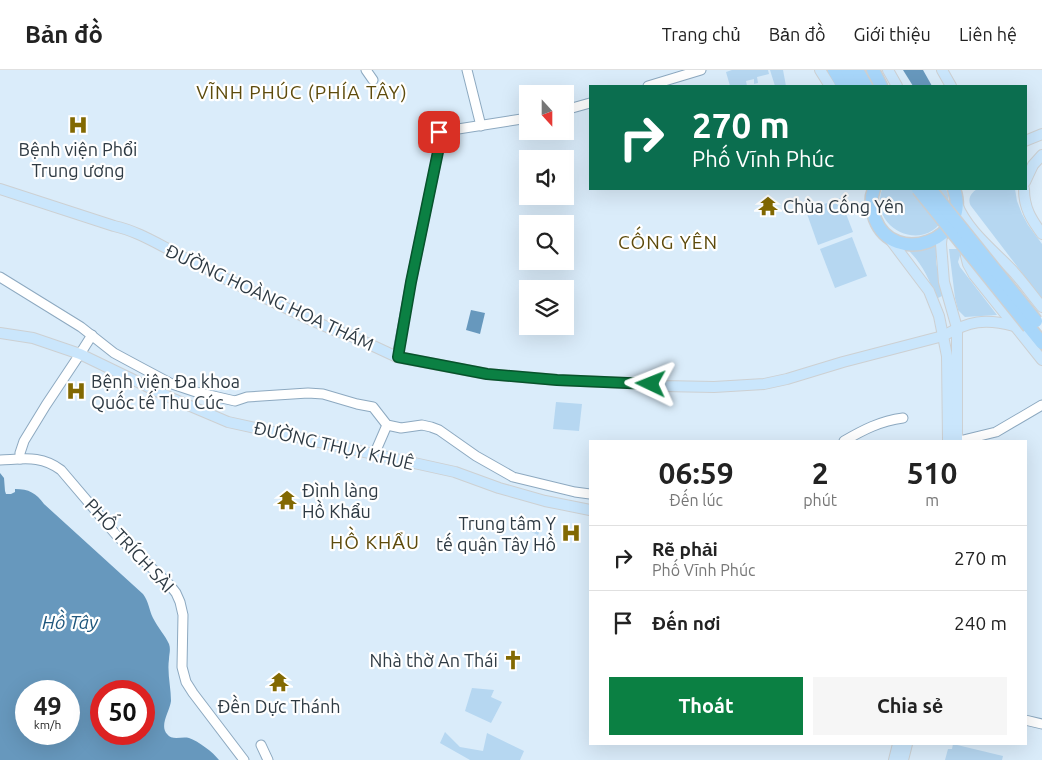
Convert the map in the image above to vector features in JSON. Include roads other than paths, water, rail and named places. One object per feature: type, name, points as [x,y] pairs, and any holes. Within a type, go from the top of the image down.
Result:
[{"type":"highway","points":[[834,70],[842,85]]},
{"type":"highway","points":[[847,70],[862,85]]},
{"type":"highway","points":[[857,70],[862,85]]},
{"type":"highway","points":[[873,70],[880,85]]},
{"type":"highway","points":[[874,190],[871,202],[872,212],[881,230],[889,237],[910,245],[932,241],[950,226],[955,215],[957,193]]},
{"type":"highway","points":[[919,190],[1036,325]]},
{"type":"highway","points":[[931,190],[1036,325],[1042,343]]},
{"type":"main road","points":[[820,70],[829,85]]},
{"type":"main road","points":[[888,70],[896,85]]},
{"type":"main road","points":[[942,70],[950,85]]},
{"type":"main road","points":[[1027,140],[1042,134]]},
{"type":"main road","points":[[1027,161],[1042,156]]},
{"type":"main road","points":[[1027,178],[1034,165],[1042,156]]},
{"type":"main road","name":"ĐƯỜNG HOÀNG HOA THÁM","points":[[0,189],[137,234],[309,319],[398,357],[487,374],[662,386],[714,387],[757,384],[787,379],[843,362],[943,336],[956,328],[972,323],[1003,323],[1014,326]]},
{"type":"main road","points":[[868,190],[871,202]]},
{"type":"main road","points":[[1024,190],[1026,206],[1033,222],[1042,234]]},
{"type":"main road","points":[[957,193],[962,214],[989,249],[1012,270],[1042,306]]},
{"type":"main road","points":[[942,234],[944,282],[956,328],[958,440]]},
{"type":"main road","points":[[889,237],[929,291],[939,316],[947,356],[948,440]]},
{"type":"main road","points":[[989,249],[976,247],[966,256],[968,264],[974,275],[1042,360]]},
{"type":"main road","name":"ĐƯỜNG THỤY KHUÊ","points":[[0,333],[33,338],[80,354],[169,397],[228,422],[455,472],[499,488],[545,501],[589,510]]},
{"type":"main road","points":[[894,760],[898,745]]},
{"type":"main road","points":[[903,760],[908,745]]},
{"type":"street","points":[[366,70],[372,80]]},
{"type":"street","points":[[467,70],[481,126]]},
{"type":"street","points":[[651,85],[701,70]]},
{"type":"street","points":[[574,107],[589,103]]},
{"type":"street","points":[[398,357],[411,282],[439,147],[439,132],[519,120]]},
{"type":"street","points":[[0,278],[81,327],[114,352],[172,384],[235,401],[247,397],[308,393],[324,394],[358,404],[373,406],[387,425],[401,428],[422,425],[439,430],[476,456],[514,477],[589,494]]},
{"type":"street","points":[[20,459],[24,441],[92,335]]},
{"type":"street","points":[[962,440],[996,432],[1042,405]]},
{"type":"street","points":[[846,440],[877,424],[903,418]]},
{"type":"street","points":[[374,455],[387,425]]},
{"type":"street","name":"PHỐ TRÍCH SÀI","points":[[0,460],[40,460],[54,465],[61,470],[118,537],[173,588],[180,602],[183,615],[182,667],[186,682],[244,760]]},
{"type":"street","points":[[545,501],[548,485]]},
{"type":"street","points":[[1027,720],[1042,724]]},
{"type":"street","points":[[261,745],[268,760]]},
{"type":"water","points":[[903,70],[923,70],[931,85],[912,85]]},
{"type":"water","points":[[471,310],[485,313],[480,334],[466,330]]},
{"type":"water","name":"Hồ Tây","points":[[0,473],[4,478],[6,494],[15,492],[15,489],[35,494],[143,594],[153,618],[170,646],[168,670],[171,701],[164,722],[165,730],[169,736],[174,738],[189,738],[197,742],[219,760],[0,760]]},
{"type":"place","name":"Bệnh viện Phổi Trung ương","points":[[78,125]]},
{"type":"place","name":"Chùa Cống Yên","points":[[768,206]]},
{"type":"place","name":"Bệnh viện Đa khoa Quốc tế Thu Cúc","points":[[76,391]]},
{"type":"place","name":"Đình làng Hồ Khẩu","points":[[287,500]]},
{"type":"place","name":"Trung tâm Y tế quận Tây Hồ","points":[[571,533]]},
{"type":"place","name":"Nhà thờ An Thái","points":[[513,660]]},
{"type":"place","name":"Đền Dực Thánh","points":[[279,682]]},
{"type":"district","name":"VĨNH PHÚC (PHÍA TÂY)","points":[[302,92]]},
{"type":"district","name":"CỐNG YÊN","points":[[668,242]]},
{"type":"district","name":"HỒ KHẨU","points":[[375,542]]}]
